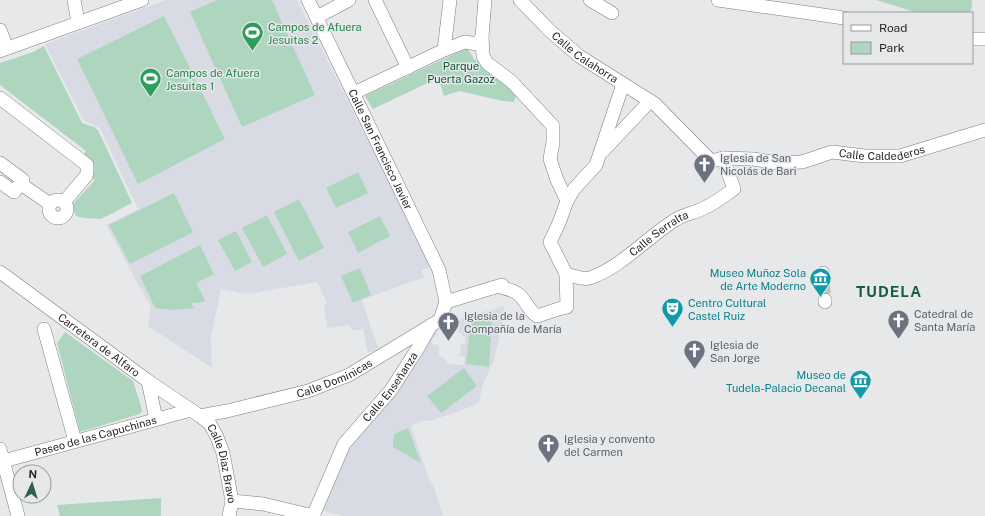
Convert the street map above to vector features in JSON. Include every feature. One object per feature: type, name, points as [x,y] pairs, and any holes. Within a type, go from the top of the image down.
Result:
[{"type":"street","points":[[74,0],[78,22]]},
{"type":"street","points":[[0,30],[4,50],[142,0]]},
{"type":"street","name":"Calle San Francisco Javier","points":[[308,0],[439,270],[446,302]]},
{"type":"street","points":[[317,17],[349,0]]},
{"type":"street","points":[[375,0],[408,68]]},
{"type":"street","points":[[444,50],[450,0]]},
{"type":"street","points":[[485,0],[482,56],[511,82],[553,126],[553,142],[550,159],[557,180],[567,201]]},
{"type":"street","name":"Calle Calahorra","points":[[520,0],[549,30],[579,56],[654,103],[707,157]]},
{"type":"street","points":[[590,0],[612,13]]},
{"type":"street","points":[[718,0],[843,18]]},
{"type":"street","points":[[446,33],[482,38]]},
{"type":"street","points":[[354,93],[444,50],[465,42],[476,44],[482,38]]},
{"type":"street","points":[[973,39],[985,38]]},
{"type":"street","points":[[598,159],[623,84]]},
{"type":"street","points":[[0,98],[87,165],[86,176],[64,202],[58,200],[50,204],[21,184]]},
{"type":"street","points":[[446,302],[502,284],[503,288],[519,295],[531,312],[537,316],[567,307],[566,274],[550,242],[560,223],[567,201],[574,189],[598,159],[654,103]]},
{"type":"street","name":"Calle Caldederos","points":[[707,157],[711,161],[723,158],[754,159],[776,163],[802,162],[832,152],[872,156],[900,156],[985,130]]},
{"type":"street","name":"Calle Serralta","points":[[566,274],[584,279],[591,278],[620,262],[656,233],[677,219],[703,209],[720,200],[734,189],[723,158]]},
{"type":"street","points":[[0,163],[23,180],[14,192],[0,182]]},
{"type":"street","name":"Carretera de Alfaro","points":[[0,272],[195,413]]},
{"type":"street","name":"Calle Dominicas","points":[[195,413],[227,411],[319,388],[349,375],[440,320],[446,302]]},
{"type":"street","name":"Calle Enseñanza","points":[[313,516],[343,445],[391,390],[431,325]]},
{"type":"street","points":[[44,329],[75,441]]},
{"type":"street","points":[[148,380],[156,419]]},
{"type":"street","name":"Paseo de las Capuchinas","points":[[1,457],[75,441],[156,419],[195,413]]},
{"type":"street","name":"Calle Diaz Bravo","points":[[195,413],[210,424],[223,453],[232,501],[229,516]]},
{"type":"street","points":[[1,457],[18,516]]},
{"type":"street","points":[[232,501],[263,504],[313,516]]},
{"type":"shaded area","points":[[166,0],[297,0],[365,135],[368,134],[427,252],[429,267],[421,271],[424,277],[362,300],[379,349],[368,353],[363,329],[350,331],[352,330],[350,325],[327,328],[324,305],[327,303],[317,282],[247,294],[221,289],[211,337],[212,368],[148,326],[151,308],[106,225],[138,209],[100,128],[84,121],[45,44]]},
{"type":"shaded area","points":[[504,306],[502,326],[494,360],[482,387],[479,403],[457,412],[429,421],[422,421],[411,426],[428,476],[434,487],[443,516],[342,516],[324,511],[322,508],[350,445],[435,328],[437,334],[432,340],[432,344],[439,345],[439,355],[447,361],[447,364],[464,365],[465,357],[457,356],[461,352],[460,344],[465,343],[465,337],[459,332],[457,320]]},
{"type":"green space","name":"Campos de Afuera Jesuitas 2","points":[[217,0],[272,0],[315,95],[242,127],[190,12]]},
{"type":"green space","points":[[876,0],[972,1],[971,12],[915,12]]},
{"type":"green space","name":"Campos de Afuera Jesuitas 1","points":[[164,16],[225,139],[138,184],[77,59]]},
{"type":"green space","points":[[44,46],[82,123],[98,130],[132,203],[101,219],[76,216],[72,205],[95,180],[90,176],[82,157],[86,151],[0,85],[0,63],[33,52]]},
{"type":"green space","name":"Parque Puerta Gazoz","points":[[467,48],[474,59],[513,87],[517,92],[514,102],[459,91],[444,96],[438,78],[373,109],[365,96]]},
{"type":"green space","points":[[358,172],[368,193],[336,208],[326,188]]},
{"type":"green space","points":[[174,193],[193,232],[130,264],[109,225]]},
{"type":"green space","points":[[299,199],[324,248],[299,261],[274,212]]},
{"type":"green space","points":[[267,215],[287,254],[263,267],[242,228]]},
{"type":"green space","points":[[380,216],[390,236],[358,253],[348,232]]},
{"type":"green space","points":[[236,231],[252,262],[235,271],[218,240]]},
{"type":"green space","points":[[200,245],[214,274],[196,283],[205,300],[204,302],[191,303],[194,308],[174,310],[155,308],[140,276]]},
{"type":"green space","points":[[360,268],[371,295],[353,303],[341,276]]},
{"type":"green space","points":[[471,319],[492,320],[489,367],[466,364]]},
{"type":"green space","points":[[65,332],[133,381],[142,410],[140,414],[80,432],[57,343]]},
{"type":"green space","points":[[464,368],[477,386],[441,413],[427,396]]},
{"type":"green space","points":[[408,428],[421,463],[393,447],[394,434]]},
{"type":"green space","points":[[161,498],[161,516],[60,516],[57,505]]},
{"type":"tunnel","points":[[823,281],[825,300]]},
{"type":"place","name":"Campos de Afuera Jesuitas 2","points":[[252,52]]},
{"type":"place","name":"Campos de Afuera Jesuitas 1","points":[[151,98]]},
{"type":"place","name":"Iglesia de San Nicolás de Bari","points":[[704,184]]},
{"type":"place","name":"Museo Muñoz Sola de Arte Moderno","points":[[821,298]]},
{"type":"place","name":"Centro Cultural Castel Ruiz","points":[[672,328]]},
{"type":"place","name":"Catedral de Santa María","points":[[898,340]]},
{"type":"place","name":"Iglesia de la Compañía de María","points":[[449,342]]},
{"type":"place","name":"Iglesia de San Jorge","points":[[695,370]]},
{"type":"place","name":"Museo de Tudela-Palacio Decanal","points":[[861,400]]},
{"type":"place","name":"Iglesia y convento del Carmen","points":[[549,464]]},
{"type":"district","name":"TUDELA","points":[[889,292]]}]
